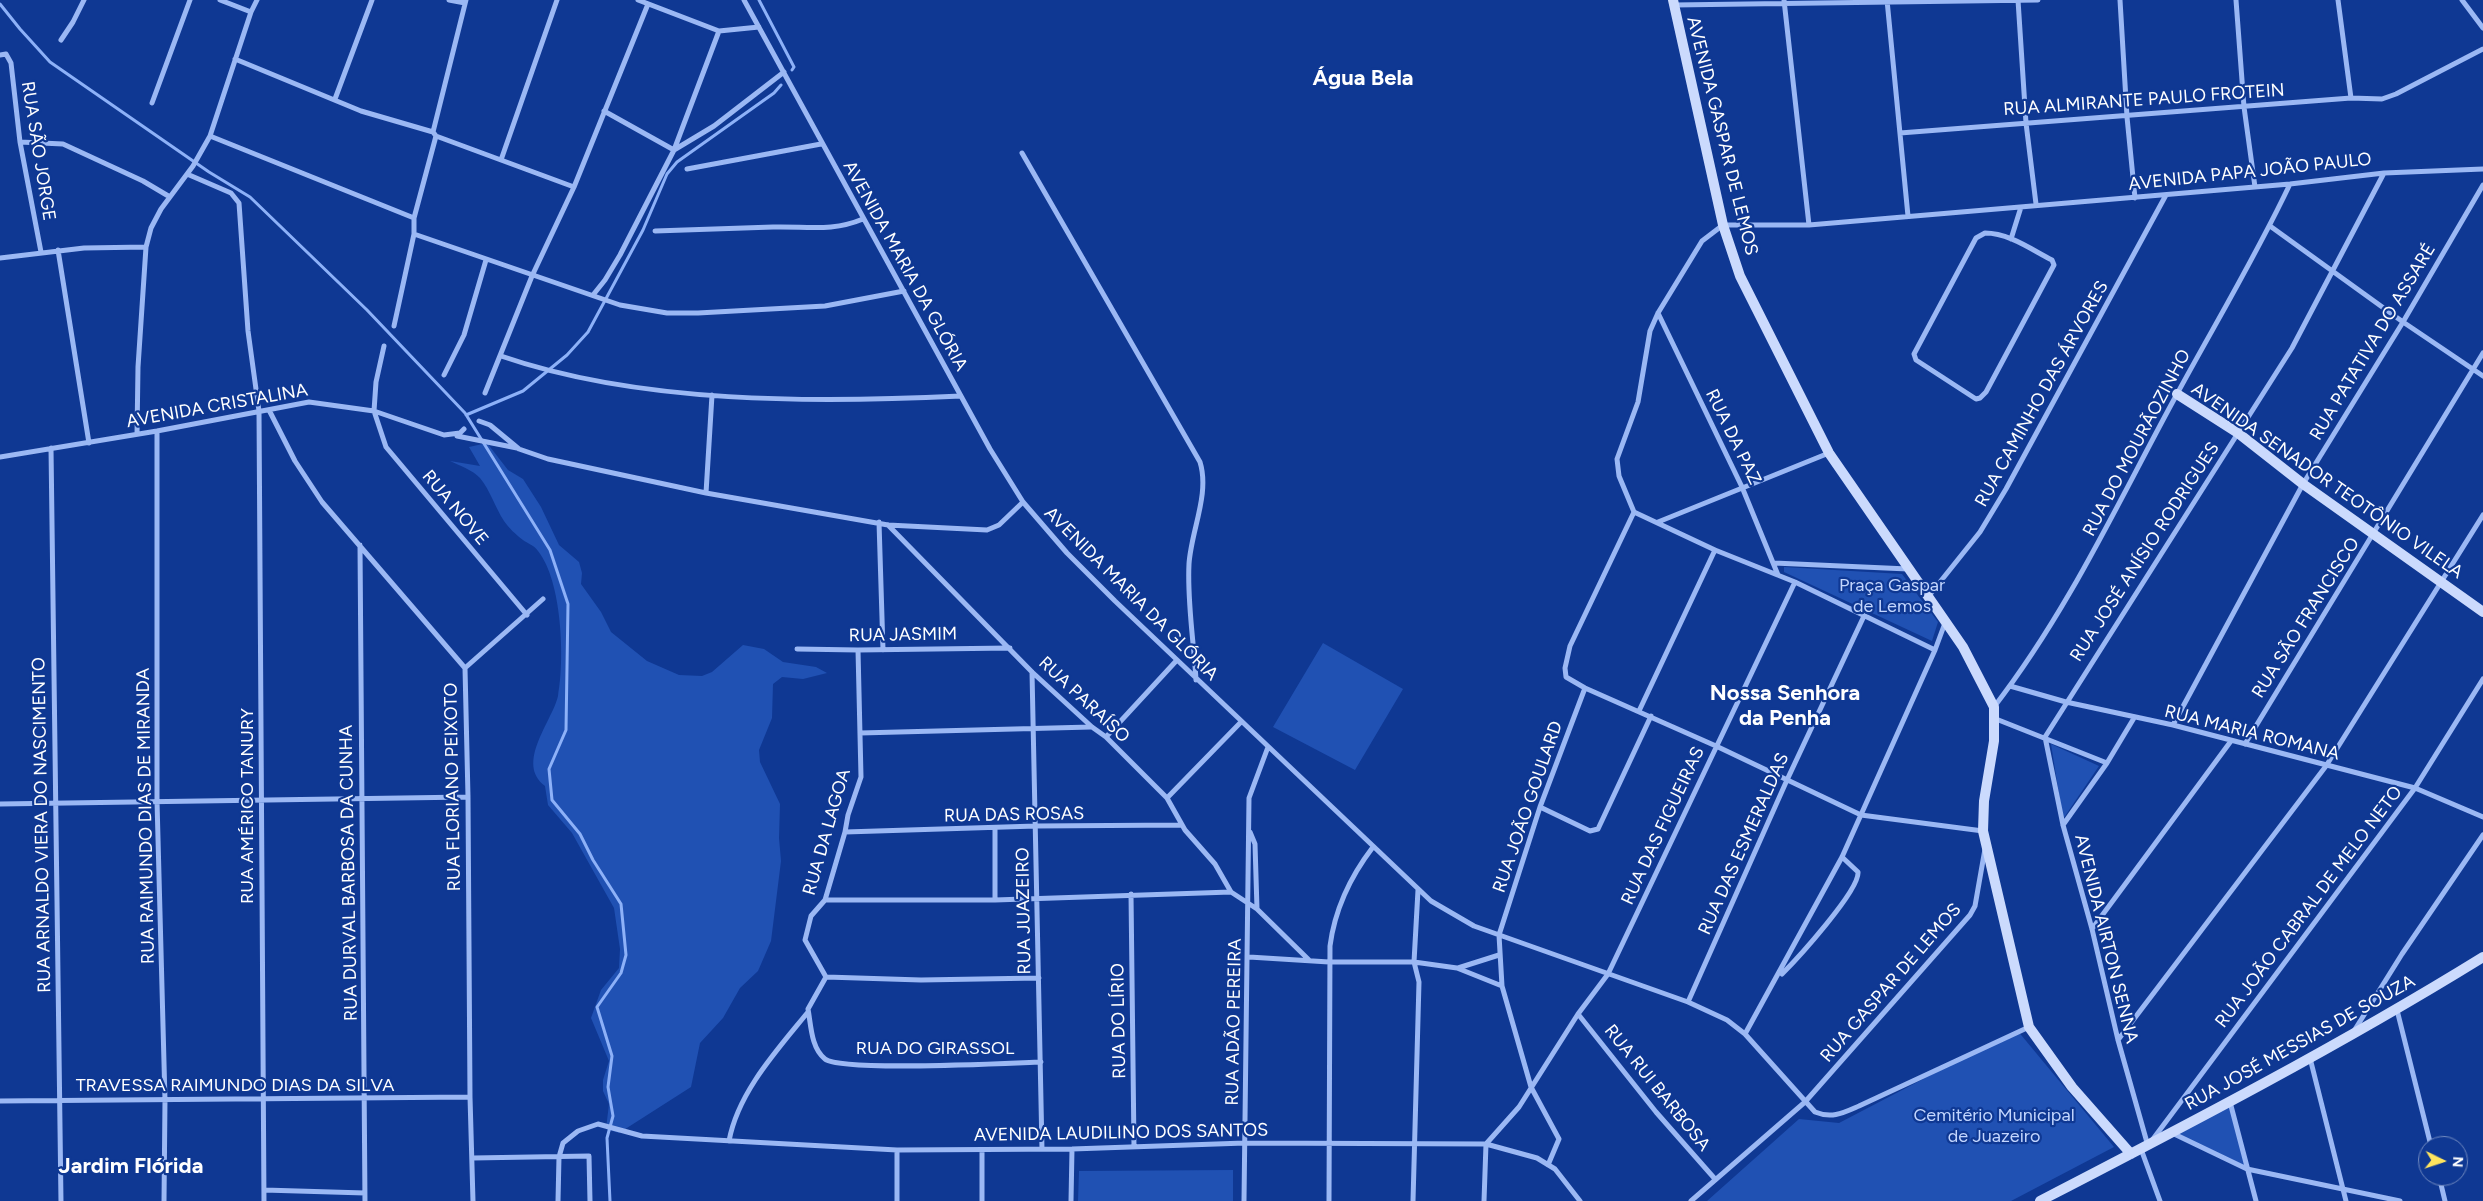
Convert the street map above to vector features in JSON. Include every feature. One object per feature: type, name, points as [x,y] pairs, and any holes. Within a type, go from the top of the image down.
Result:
[{"type":"street","points":[[61,40],[84,0]]},
{"type":"street","points":[[152,104],[190,0]]},
{"type":"street","points":[[221,0],[251,12]]},
{"type":"street","points":[[137,434],[138,367],[146,247],[151,228],[170,197],[193,166],[210,136],[251,12],[257,0]]},
{"type":"street","points":[[335,99],[372,0]]},
{"type":"street","points":[[394,326],[414,234],[414,218],[466,2],[449,0]]},
{"type":"street","points":[[501,160],[557,0]]},
{"type":"street","points":[[638,0],[720,31],[759,27]]},
{"type":"street","name":"AVENIDA MARIA DA GLÓRIA","points":[[744,0],[821,144],[864,218],[990,450],[1023,502],[1067,554],[1196,680],[1418,890],[1459,919],[1498,935],[1688,1002],[1727,1020],[1745,1034],[1815,1112],[1824,1116],[1836,1116],[2029,1028]]},
{"type":"street","points":[[2018,0],[2026,123],[2036,204]]},
{"type":"street","points":[[1673,2],[2038,0]]},
{"type":"street","points":[[2120,0],[2127,117],[2136,198]]},
{"type":"street","points":[[2236,0],[2244,107],[2255,187]]},
{"type":"street","points":[[2338,0],[2351,98]]},
{"type":"street","points":[[2462,0],[2483,28]]},
{"type":"street","points":[[1784,1],[1809,225]]},
{"type":"street","points":[[1887,1],[1908,216]]},
{"type":"street","name":"AVENIDA GASPAR DE LEMOS","points":[[1673,2],[1723,225],[1740,276],[1829,453],[1963,647],[1994,707],[1996,719],[1984,801],[1983,831],[2029,1028]]},
{"type":"street","points":[[485,393],[532,276],[574,187],[648,4]]},
{"type":"street","points":[[593,295],[605,280],[620,255],[674,150],[720,31]]},
{"type":"street","name":"RUA ALMIRANTE PAULO FROTEIN","points":[[1900,133],[2127,117],[2351,98],[2390,97],[2483,49]]},
{"type":"street","name":"RUA SÃO JORGE","points":[[0,55],[8,56],[11,63],[20,142],[41,252]]},
{"type":"street","points":[[235,59],[381,118],[434,134],[574,187]]},
{"type":"street","points":[[674,150],[714,126],[784,72]]},
{"type":"street","points":[[604,111],[674,150]]},
{"type":"street","points":[[210,136],[414,218]]},
{"type":"street","points":[[20,142],[63,144],[143,181],[170,197]]},
{"type":"street","points":[[688,169],[821,144]]},
{"type":"street","points":[[1022,153],[1200,462],[1203,476],[1202,490],[1189,566],[1196,680]]},
{"type":"street","name":"AVENIDA PAPA JOÃO PAULO","points":[[1723,225],[1809,225],[2021,207],[2036,204],[2136,198],[2290,184],[2384,173],[2483,169]]},
{"type":"street","name":"RUA JOSÉ ANÍSIO RODRIGUES","points":[[2045,736],[2292,348],[2384,173]]},
{"type":"street","name":"RUA AMÉRICO TANURY","points":[[187,174],[231,193],[239,204],[248,331],[259,412],[264,1201]]},
{"type":"street","name":"RUA DO MOURÃOZINHO","points":[[1994,707],[2067,601],[2177,394],[2270,226],[2290,184]]},
{"type":"street","name":"RUA PATATIVA DO ASSARÉ","points":[[2173,725],[2302,484],[2403,322],[2483,185]]},
{"type":"street","name":"RUA CAMINHO DAS ÁRVORES","points":[[1928,596],[1975,539],[2006,489],[2166,195]]},
{"type":"street","points":[[2011,239],[2021,207]]},
{"type":"street","points":[[655,231],[775,227],[827,228],[847,225],[864,218]]},
{"type":"street","points":[[1723,225],[1702,241],[1658,313],[1650,332],[1638,402],[1617,460],[1620,476],[1634,512],[1715,550],[1795,582],[1935,650]]},
{"type":"street","points":[[2270,226],[2333,269],[2403,322],[2483,376]]},
{"type":"street","points":[[1994,233],[2011,239],[2052,260],[2054,267],[1986,392],[1983,397],[1976,399],[1916,360],[1915,351],[1976,238],[1994,233]]},
{"type":"street","points":[[414,234],[620,305],[675,313],[792,308],[859,301],[904,291]]},
{"type":"street","points":[[0,258],[58,250],[146,247]]},
{"type":"street","points":[[58,250],[89,443]]},
{"type":"street","points":[[444,376],[464,335],[486,260]]},
{"type":"street","name":"RUA DA PAZ","points":[[1658,313],[1742,487],[1778,575]]},
{"type":"street","points":[[374,412],[376,382],[384,346]]},
{"type":"street","name":"RUA SÃO FRANCISCO","points":[[2245,744],[2483,353]]},
{"type":"street","points":[[501,356],[557,374],[627,385],[712,395],[860,400],[961,396]]},
{"type":"street","name":"AVENIDA SENADOR TEOTÔNIO VILELA","points":[[2177,394],[2238,433],[2302,484],[2442,581],[2483,612]]},
{"type":"street","points":[[706,493],[712,395]]},
{"type":"street","name":"AVENIDA CRISTALINA","points":[[0,458],[51,448],[157,432],[309,402],[374,412],[431,433],[454,435],[518,448]]},
{"type":"street","name":"RUA FLORIANO PEIXOTO","points":[[269,410],[295,460],[322,502],[465,668],[473,1201]]},
{"type":"street","name":"RUA NOVE","points":[[374,412],[386,447],[527,615]]},
{"type":"street","points":[[479,421],[490,425],[518,448],[548,459],[706,493],[888,525],[969,531],[987,530],[1000,526],[1023,502]]},
{"type":"street","points":[[454,435],[464,429]]},
{"type":"street","name":"RUA RAIMUNDO DIAS DE MIRANDA","points":[[157,432],[157,802],[165,1100],[164,1201]]},
{"type":"street","name":"RUA ARNALDO VIERA DO NASCIMENTO","points":[[51,448],[61,1201]]},
{"type":"street","points":[[1658,522],[1829,453]]},
{"type":"street","points":[[1634,512],[1570,646],[1565,668],[1566,677],[1585,688],[1651,716],[1861,815],[1983,831]]},
{"type":"street","points":[[2118,1040],[2326,766],[2483,515]]},
{"type":"street","points":[[879,522],[883,650]]},
{"type":"street","name":"RUA PARAÍSO","points":[[888,525],[1032,672],[1092,727],[1106,737],[1167,798],[1182,825],[1215,864],[1231,892],[1257,909],[1309,960]]},
{"type":"street","name":"RUA DURVAL BARBOSA DA CUNHA","points":[[360,545],[365,1201]]},
{"type":"street","points":[[1639,711],[1715,550]]},
{"type":"street","points":[[1774,563],[1908,569]]},
{"type":"street","name":"RUA DAS FIGUEIRAS","points":[[1486,1144],[1519,1107],[1578,1014],[1608,974],[1795,582]]},
{"type":"street","points":[[465,668],[543,599]]},
{"type":"street","name":"RUA DAS ESMERALDAS","points":[[1688,1002],[1787,780],[1864,616]]},
{"type":"street","points":[[1745,1034],[1778,978],[1842,857],[1935,650],[1945,623]]},
{"type":"street","name":"RUA JASMIM","points":[[797,648],[883,650],[1010,648]]},
{"type":"street","name":"RUA DA LAGOA","points":[[826,977],[805,940],[811,916],[825,900],[845,832],[848,815],[862,777],[858,650]]},
{"type":"street","points":[[1106,737],[1177,660]]},
{"type":"street","name":"RUA JUAZEIRO","points":[[1032,672],[1042,1149]]},
{"type":"street","name":"RUA JOÃO CABRAL DE MELO NETO","points":[[2145,1147],[2415,788],[2483,679]]},
{"type":"street","name":"RUA MARIA ROMANA","points":[[2010,686],[2066,702],[2173,725],[2415,788],[2483,817]]},
{"type":"street","name":"RUA JOÃO GOULARD","points":[[1498,935],[1540,807],[1585,688]]},
{"type":"street","points":[[1540,807],[1590,831],[1598,829],[1651,716]]},
{"type":"street","points":[[2063,825],[2108,763],[2134,718]]},
{"type":"street","points":[[1996,719],[2045,736],[2108,763]]},
{"type":"street","points":[[1167,798],[1241,722]]},
{"type":"street","points":[[860,733],[1092,727]]},
{"type":"street","name":"AVENIDA AIRTON SENNA","points":[[2045,736],[2063,825],[2092,929],[2118,1040],[2160,1201]]},
{"type":"street","points":[[2092,929],[2231,741]]},
{"type":"street","points":[[1257,909],[1255,844],[1250,832],[1250,793],[1268,747]]},
{"type":"street","points":[[0,804],[468,797]]},
{"type":"street","name":"RUA DAS ROSAS","points":[[845,832],[1036,826],[1182,825]]},
{"type":"street","points":[[995,828],[995,900]]},
{"type":"street","name":"RUA ADÃO PEREIRA","points":[[1244,1201],[1250,832]]},
{"type":"street","points":[[2352,1034],[2402,954],[2483,835]]},
{"type":"street","name":"RUA GASPAR DE LEMOS","points":[[1692,1201],[1714,1179],[1805,1102],[1974,910],[1986,844]]},
{"type":"street","points":[[1329,1201],[1329,962],[1332,928],[1337,909],[1356,871],[1373,847]]},
{"type":"street","points":[[1778,978],[1816,937],[1856,884],[1858,872],[1842,857]]},
{"type":"street","points":[[1413,1201],[1418,982],[1414,962],[1418,890]]},
{"type":"street","points":[[825,900],[995,900],[1231,892]]},
{"type":"street","name":"RUA DO LÍRIO","points":[[1130,894],[1134,1147]]},
{"type":"street","points":[[1498,935],[1502,986],[1532,1087],[1559,1139],[1548,1165]]},
{"type":"street","points":[[1458,968],[1499,955]]},
{"type":"street","points":[[1249,957],[1329,962],[1414,962],[1458,968],[1502,986]]},
{"type":"street","name":"RUA JOSÉ MESSIAS DE SOUZA","points":[[2040,1201],[2310,1058],[2397,1010],[2483,957]]},
{"type":"street","points":[[729,1141],[738,1111],[750,1090],[780,1047],[808,1012],[826,977],[921,980],[1039,978]]},
{"type":"street","points":[[2397,1010],[2428,1136]]},
{"type":"street","name":"RUA DO GIRASSOL","points":[[808,1012],[818,1051],[829,1062],[886,1066],[1041,1062]]},
{"type":"street","name":"RUA RUI BARBOSA","points":[[1578,1014],[1656,1112],[1714,1179]]},
{"type":"street","points":[[2029,1028],[2072,1087],[2131,1154]]},
{"type":"street","points":[[2310,1058],[2346,1201]]},
{"type":"street","name":"TRAVESSA RAIMUNDO DIAS DA SILVA","points":[[0,1101],[364,1100],[470,1097]]},
{"type":"street","points":[[2230,1102],[2256,1201]]},
{"type":"street","name":"AVENIDA LAUDILINO DOS SANTOS","points":[[559,1157],[564,1143],[578,1131],[598,1124],[642,1136],[897,1150],[1072,1149],[1245,1143],[1486,1144],[1537,1158],[1555,1169],[1580,1201]]},
{"type":"street","points":[[2171,1133],[2247,1169],[2400,1201]]},
{"type":"street","points":[[1484,1201],[1486,1144]]},
{"type":"street","points":[[1071,1201],[1072,1149]]},
{"type":"street","points":[[897,1150],[897,1201]]},
{"type":"street","points":[[982,1150],[982,1201]]},
{"type":"street","points":[[473,1158],[590,1156],[590,1201]]},
{"type":"street","points":[[558,1201],[559,1157]]},
{"type":"street","points":[[2441,1186],[2445,1201]]},
{"type":"street","points":[[264,1190],[365,1192]]},
{"type":"green space","points":[[487,443],[508,470],[523,479],[541,507],[559,545],[579,562],[582,573],[581,584],[601,612],[611,632],[647,661],[679,675],[702,676],[712,672],[743,645],[764,649],[783,662],[816,667],[827,673],[803,679],[782,677],[773,684],[772,718],[759,750],[760,762],[780,804],[779,838],[781,861],[771,941],[758,971],[740,988],[723,1018],[700,1043],[691,1087],[619,1133],[606,1129],[609,1104],[603,1091],[603,1080],[609,1061],[591,1018],[601,990],[619,968],[620,949],[614,908],[572,833],[548,805],[545,786],[537,777],[534,766],[534,754],[538,742],[558,696],[561,642],[557,600],[546,564],[538,551],[518,536],[506,523],[480,478],[470,470],[450,461],[480,466],[469,447]]},
{"type":"green space","name":"Praça Gaspar de Lemos","points":[[1784,567],[1902,574],[1938,622],[1932,641],[1784,572]]},
{"type":"green space","points":[[1323,643],[1403,689],[1355,770],[1273,727]]},
{"type":"green space","points":[[2051,744],[2099,766],[2063,819]]},
{"type":"green space","name":"Cemitério Municipal de Juazeiro","points":[[2017,1030],[2114,1147],[2011,1201],[1707,1201],[1799,1119],[1839,1123]]},
{"type":"green space","points":[[2230,1102],[2247,1169],[2171,1133]]},
{"type":"green space","points":[[1233,1170],[1233,1201],[1078,1201],[1079,1171]]},
{"type":"waterway","points":[[759,0],[794,67],[792,70]]},
{"type":"waterway","points":[[0,4],[50,62],[209,172],[250,197],[367,310],[465,413],[550,550],[568,604],[566,730],[549,769],[552,800],[580,834],[593,860],[621,904],[626,955],[621,973],[597,1007],[612,1056],[608,1087],[613,1116],[607,1138],[610,1201]]},
{"type":"waterway","points":[[466,415],[523,391],[567,355],[588,332],[643,230],[667,174],[677,162],[774,93],[781,85]]},
{"type":"district","name":"Água Bela","points":[[1363,79]]},
{"type":"district","name":"Nossa Senhora da Penha","points":[[1785,706]]},
{"type":"district","name":"Jardim Flórida","points":[[131,1167]]}]
